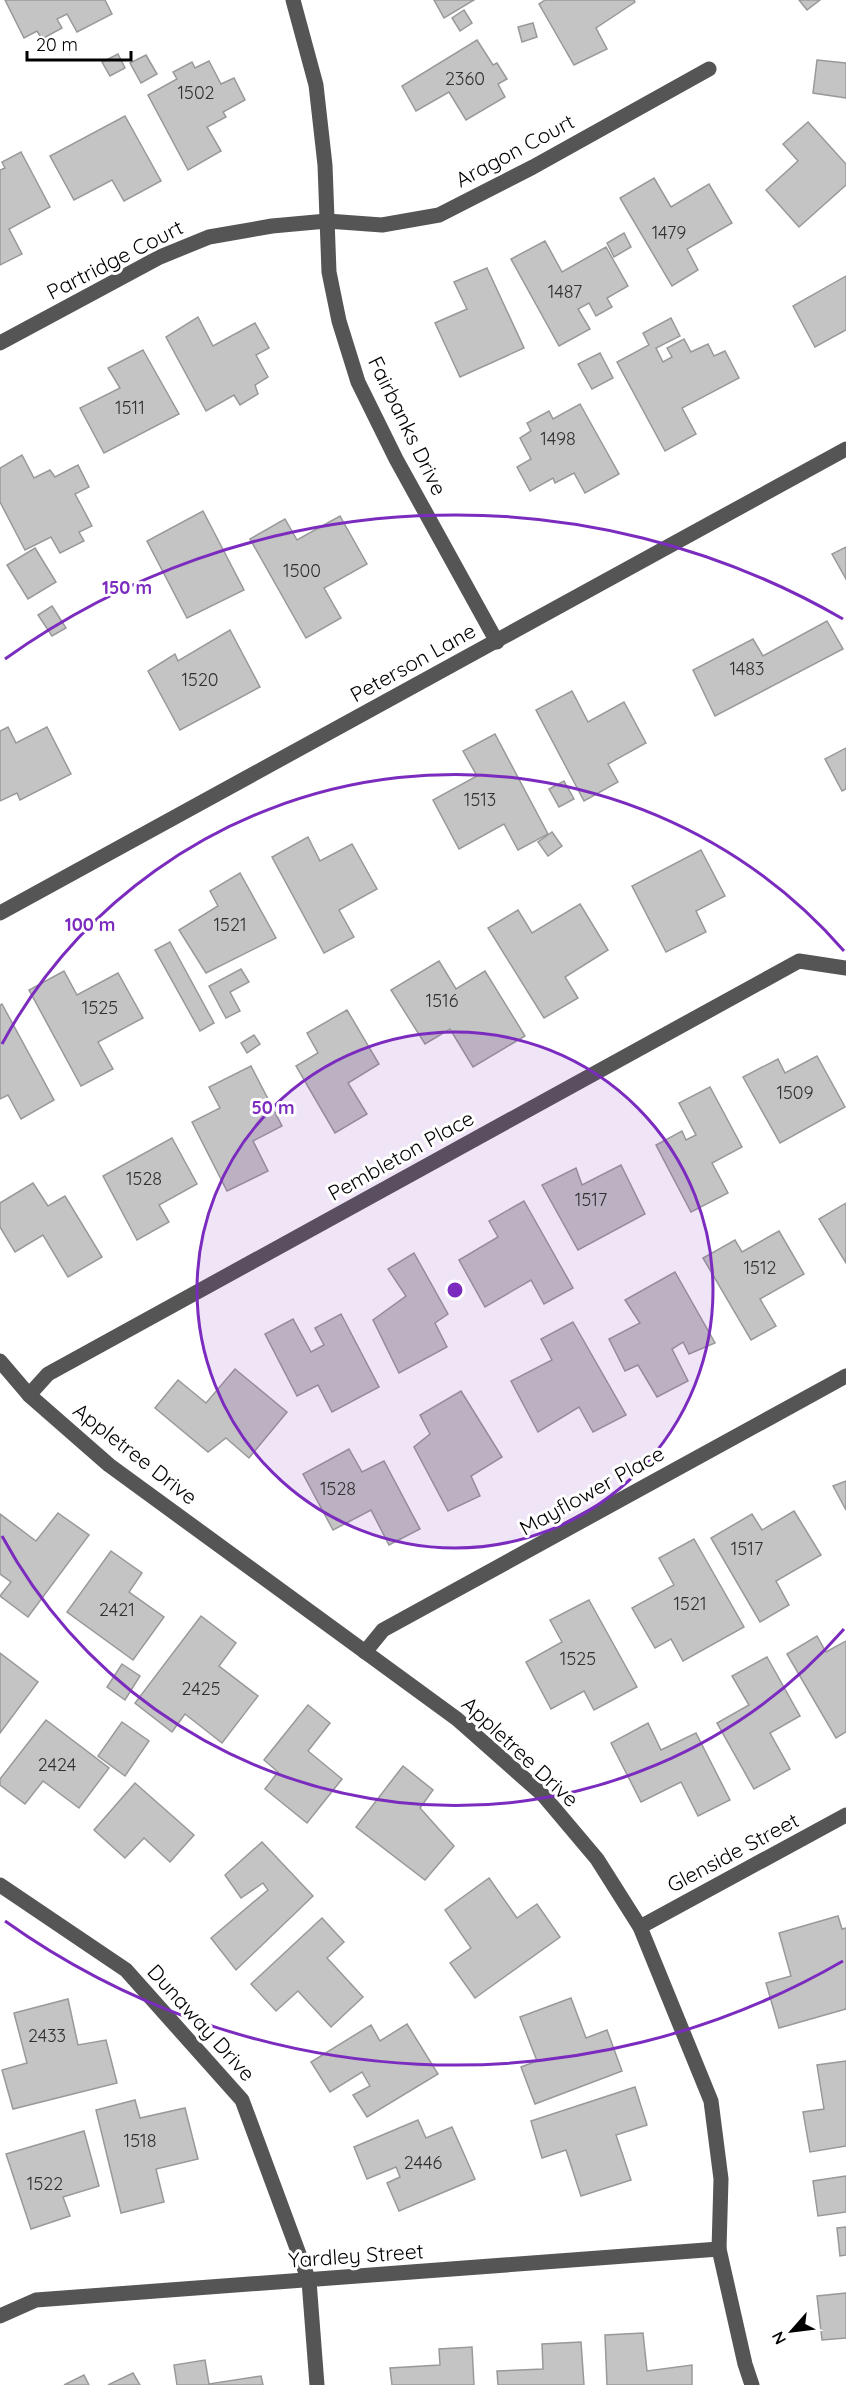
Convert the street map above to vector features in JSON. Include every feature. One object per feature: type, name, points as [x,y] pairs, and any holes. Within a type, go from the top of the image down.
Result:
[{"type":"street","name":"Fairbanks Drive","points":[[293,0],[316,85],[325,165],[329,272],[339,321],[358,382],[396,459],[497,642]]},
{"type":"street","name":"Aragon Court","points":[[327,222],[382,225],[439,215],[533,167],[709,69]]},
{"type":"street","name":"Partridge Court","points":[[0,343],[160,257],[209,237],[272,226],[327,222]]},
{"type":"street","name":"Peterson Lane","points":[[0,913],[846,449]]},
{"type":"street","name":"Pembleton Place","points":[[29,1395],[48,1374],[799,961],[846,968]]},
{"type":"street","name":"Appletree Drive","points":[[0,1361],[29,1395],[109,1465],[457,1719],[543,1796],[597,1859],[640,1927],[711,2101],[721,2179],[720,2249],[745,2364],[752,2385]]},
{"type":"street","name":"Mayflower Place","points":[[365,1652],[383,1630],[846,1376]]},
{"type":"street","name":"Glenside Street","points":[[640,1927],[846,1815]]},
{"type":"street","name":"Dunaway Drive","points":[[0,1885],[126,1970],[242,2100],[309,2281],[317,2385]]},
{"type":"street","name":"Yardley Street","points":[[0,2316],[36,2300],[720,2249]]},
{"type":"building","points":[[5,0],[105,0],[112,14],[77,32],[67,14],[57,19],[62,28],[42,39],[37,31],[24,38]]},
{"type":"building","points":[[434,0],[474,0],[444,18]]},
{"type":"building","points":[[545,0],[634,0],[635,2],[596,28],[607,49],[574,65],[539,4]]},
{"type":"building","points":[[799,0],[820,0],[807,10]]},
{"type":"building","points":[[464,10],[472,23],[460,31],[452,18]]},
{"type":"building","points":[[533,23],[537,37],[522,42],[518,27]]},
{"type":"building","points":[[477,40],[493,65],[497,63],[507,79],[498,84],[505,97],[466,120],[449,92],[416,111],[402,86]]},
{"type":"building","points":[[118,54],[125,68],[110,76],[102,62]]},
{"type":"building","points":[[146,55],[157,74],[141,83],[130,63]]},
{"type":"building","points":[[817,60],[846,63],[846,98],[813,93]]},
{"type":"building","points":[[209,61],[221,84],[234,78],[245,100],[223,112],[226,117],[207,127],[221,151],[188,170],[148,95],[177,79],[173,72],[192,62],[195,68]]},
{"type":"building","points":[[125,116],[161,181],[124,201],[112,180],[74,200],[50,156]]},
{"type":"building","points":[[808,122],[846,164],[846,185],[799,227],[766,190],[798,161],[783,144]]},
{"type":"building","points":[[21,152],[50,207],[9,229],[22,254],[0,265],[0,170],[5,168],[2,162]]},
{"type":"building","points":[[654,178],[671,207],[709,184],[732,223],[687,249],[698,270],[672,286],[620,198]]},
{"type":"building","points":[[624,233],[631,247],[614,257],[607,243]]},
{"type":"building","points":[[545,241],[562,272],[606,247],[628,286],[607,298],[612,307],[596,316],[589,303],[578,309],[590,329],[559,346],[511,259]]},
{"type":"building","points":[[487,268],[524,348],[460,377],[435,323],[467,309],[454,282]]},
{"type":"building","points":[[846,276],[846,330],[815,347],[793,306]]},
{"type":"building","points":[[198,317],[213,346],[255,323],[269,348],[256,355],[268,377],[255,385],[258,394],[240,405],[234,395],[206,411],[166,337]]},
{"type":"building","points":[[671,318],[680,336],[656,348],[663,362],[672,357],[667,348],[684,339],[691,352],[708,344],[714,356],[725,351],[739,378],[682,408],[696,434],[665,451],[617,362],[649,345],[643,333]]},
{"type":"building","points":[[143,350],[179,414],[104,453],[80,408],[120,388],[108,368]]},
{"type":"building","points":[[600,353],[613,378],[592,389],[578,364]]},
{"type":"building","points":[[580,404],[619,474],[585,493],[574,473],[555,483],[553,478],[530,491],[517,467],[531,459],[520,438],[531,431],[527,423],[549,411],[553,419]]},
{"type":"building","points":[[22,455],[34,478],[50,470],[55,477],[78,465],[89,487],[75,494],[92,526],[79,532],[84,541],[60,553],[51,537],[25,550],[0,502],[0,468]]},
{"type":"building","points":[[203,511],[244,590],[187,618],[147,541]]},
{"type":"building","points":[[340,516],[367,564],[324,588],[341,618],[306,638],[250,539],[285,519],[297,540]]},
{"type":"building","points":[[846,547],[846,579],[832,554]]},
{"type":"building","points":[[35,548],[56,582],[28,599],[7,565]]},
{"type":"building","points":[[52,606],[66,628],[52,636],[38,615]]},
{"type":"building","points":[[827,621],[843,649],[715,716],[693,670],[753,639],[763,656]]},
{"type":"building","points":[[230,630],[260,687],[180,730],[148,671],[175,654],[178,661]]},
{"type":"building","points":[[572,691],[588,722],[624,702],[646,743],[608,764],[618,782],[584,801],[536,710]]},
{"type":"building","points":[[8,727],[16,743],[47,727],[71,774],[20,800],[17,793],[0,801],[0,731]]},
{"type":"building","points":[[495,734],[548,834],[518,850],[504,824],[459,849],[433,800],[477,776],[463,751]]},
{"type":"building","points":[[846,748],[846,789],[842,791],[825,759]]},
{"type":"building","points":[[564,781],[574,799],[559,807],[549,789]]},
{"type":"building","points":[[552,832],[562,846],[548,856],[538,842]]},
{"type":"building","points":[[308,837],[320,861],[352,844],[377,889],[339,910],[354,937],[324,953],[272,857]]},
{"type":"building","points":[[701,850],[725,896],[696,911],[706,932],[666,952],[632,886]]},
{"type":"building","points":[[240,873],[276,938],[206,973],[179,930],[218,906],[210,891]]},
{"type":"building","points":[[580,904],[608,950],[565,977],[578,998],[544,1018],[488,928],[518,910],[532,933]]},
{"type":"building","points":[[170,942],[214,1023],[200,1031],[155,950]]},
{"type":"building","points":[[439,961],[456,989],[485,971],[525,1036],[473,1067],[450,1029],[425,1044],[391,990]]},
{"type":"building","points":[[241,969],[249,982],[230,992],[240,1011],[226,1018],[209,986]]},
{"type":"building","points":[[64,971],[77,995],[118,973],[143,1018],[98,1042],[113,1069],[81,1086],[29,990]]},
{"type":"building","points":[[2,1004],[54,1100],[21,1119],[8,1095],[0,1099],[0,1005]]},
{"type":"building","points":[[347,1010],[379,1064],[348,1083],[367,1114],[335,1133],[296,1066],[318,1053],[307,1033]]},
{"type":"building","points":[[254,1035],[260,1044],[247,1053],[241,1043]]},
{"type":"building","points":[[817,1056],[845,1107],[780,1143],[743,1077],[778,1059],[785,1073]]},
{"type":"building","points":[[251,1066],[282,1126],[253,1141],[268,1171],[227,1191],[192,1122],[220,1108],[209,1087]]},
{"type":"building","points":[[710,1087],[742,1147],[712,1163],[728,1193],[691,1212],[656,1145],[682,1131],[686,1140],[696,1135],[679,1103]]},
{"type":"building","points":[[172,1138],[197,1184],[159,1205],[169,1222],[137,1240],[103,1176]]},
{"type":"building","points":[[621,1165],[645,1214],[578,1250],[542,1185],[576,1168],[582,1185]]},
{"type":"building","points":[[33,1183],[48,1206],[65,1196],[102,1257],[68,1277],[43,1235],[15,1252],[0,1227],[0,1203]]},
{"type":"building","points":[[524,1201],[573,1288],[544,1304],[531,1280],[485,1307],[459,1260],[498,1237],[489,1221]]},
{"type":"building","points":[[846,1203],[846,1263],[819,1219]]},
{"type":"building","points":[[779,1231],[804,1274],[760,1299],[776,1326],[751,1340],[703,1258],[735,1240],[742,1252]]},
{"type":"building","points":[[414,1253],[448,1314],[435,1323],[447,1347],[399,1373],[373,1320],[406,1296],[388,1269]]},
{"type":"building","points":[[675,1272],[715,1343],[689,1354],[683,1342],[672,1349],[688,1381],[657,1397],[638,1365],[625,1371],[609,1339],[640,1323],[625,1300]]},
{"type":"building","points":[[341,1314],[379,1387],[332,1412],[318,1385],[297,1396],[265,1334],[293,1319],[311,1352],[324,1345],[315,1328]]},
{"type":"building","points":[[573,1322],[626,1415],[593,1432],[579,1407],[538,1432],[511,1381],[552,1360],[541,1339]]},
{"type":"building","points":[[235,1369],[287,1412],[249,1458],[226,1438],[208,1452],[155,1408],[178,1380],[206,1403]]},
{"type":"building","points":[[461,1391],[502,1457],[471,1476],[480,1496],[448,1511],[414,1447],[430,1434],[420,1415]]},
{"type":"building","points":[[349,1449],[362,1472],[384,1461],[420,1529],[389,1545],[371,1510],[333,1530],[303,1474]]},
{"type":"building","points":[[846,1481],[846,1510],[833,1486]]},
{"type":"building","points":[[794,1511],[821,1555],[776,1581],[789,1605],[760,1622],[711,1538],[752,1514],[762,1530]]},
{"type":"building","points":[[58,1513],[89,1535],[28,1617],[0,1596],[11,1582],[0,1574],[0,1514],[36,1541]]},
{"type":"building","points":[[694,1539],[744,1627],[683,1661],[671,1639],[655,1648],[632,1608],[674,1585],[659,1558]]},
{"type":"building","points":[[111,1551],[142,1573],[129,1592],[164,1617],[133,1660],[67,1612]]},
{"type":"building","points":[[589,1600],[637,1687],[594,1710],[584,1691],[551,1709],[526,1662],[562,1642],[550,1620]]},
{"type":"building","points":[[201,1616],[236,1643],[219,1666],[258,1696],[222,1743],[185,1714],[172,1732],[135,1703]]},
{"type":"building","points":[[817,1636],[826,1652],[846,1641],[846,1732],[836,1738],[787,1654]]},
{"type":"building","points":[[0,1653],[38,1682],[0,1733]]},
{"type":"building","points":[[767,1657],[800,1716],[770,1733],[790,1769],[754,1789],[717,1723],[749,1705],[732,1676]]},
{"type":"building","points":[[122,1664],[140,1676],[125,1700],[107,1687]]},
{"type":"building","points":[[308,1705],[330,1723],[308,1751],[342,1779],[307,1823],[265,1789],[278,1772],[264,1760]]},
{"type":"building","points":[[46,1720],[109,1768],[79,1808],[43,1781],[25,1804],[0,1785],[0,1779]]},
{"type":"building","points":[[122,1722],[149,1741],[125,1776],[98,1756]]},
{"type":"building","points":[[648,1723],[661,1750],[696,1733],[730,1800],[698,1816],[681,1782],[641,1802],[611,1743]]},
{"type":"building","points":[[403,1766],[433,1790],[420,1808],[454,1846],[425,1880],[356,1827]]},
{"type":"building","points":[[135,1783],[194,1835],[170,1862],[144,1838],[125,1858],[94,1830]]},
{"type":"building","points":[[262,1842],[313,1896],[236,1970],[211,1938],[268,1890],[263,1883],[241,1898],[225,1875]]},
{"type":"building","points":[[489,1878],[517,1918],[537,1904],[560,1937],[475,1998],[450,1963],[471,1948],[445,1910]]},
{"type":"building","points":[[838,1916],[842,1929],[846,1928],[846,2009],[779,2028],[766,1983],[791,1976],[779,1933]]},
{"type":"building","points":[[322,1918],[344,1942],[327,1958],[363,1997],[331,2027],[298,1991],[276,2011],[251,1984]]},
{"type":"building","points":[[571,1998],[586,2038],[607,2030],[622,2071],[535,2104],[521,2067],[537,2061],[520,2017]]},
{"type":"building","points":[[68,1999],[78,2045],[106,2040],[117,2083],[13,2109],[2,2070],[27,2063],[14,2013]]},
{"type":"building","points":[[407,2024],[438,2074],[367,2117],[353,2095],[370,2086],[362,2072],[330,2092],[311,2062],[371,2025],[380,2041]]},
{"type":"building","points":[[846,2061],[846,2146],[810,2152],[803,2112],[824,2109],[817,2065]]},
{"type":"building","points":[[635,2087],[647,2125],[616,2135],[631,2180],[581,2196],[566,2150],[542,2158],[531,2121]]},
{"type":"building","points":[[135,2100],[140,2118],[185,2108],[198,2159],[156,2169],[164,2202],[121,2213],[96,2110]]},
{"type":"building","points":[[418,2120],[426,2138],[452,2127],[475,2179],[399,2211],[387,2183],[400,2177],[396,2167],[367,2179],[354,2147]]},
{"type":"building","points":[[84,2131],[99,2186],[63,2197],[70,2216],[31,2229],[6,2154]]},
{"type":"building","points":[[846,2176],[846,2212],[818,2216],[813,2181]]},
{"type":"building","points":[[846,2227],[846,2255],[840,2256],[837,2228]]},
{"type":"building","points":[[846,2293],[846,2338],[822,2340],[817,2296]]},
{"type":"building","points":[[643,2333],[647,2371],[692,2365],[692,2385],[607,2385],[605,2335]]},
{"type":"building","points":[[581,2342],[584,2385],[498,2385],[497,2371],[543,2369],[542,2344]]},
{"type":"building","points":[[472,2347],[474,2385],[392,2385],[390,2368],[440,2365],[439,2349]]},
{"type":"building","points":[[205,2360],[209,2384],[261,2376],[263,2385],[177,2385],[174,2365]]},
{"type":"building","points":[[133,2373],[140,2385],[108,2385]]},
{"type":"building","points":[[84,2375],[89,2385],[64,2385]]}]
